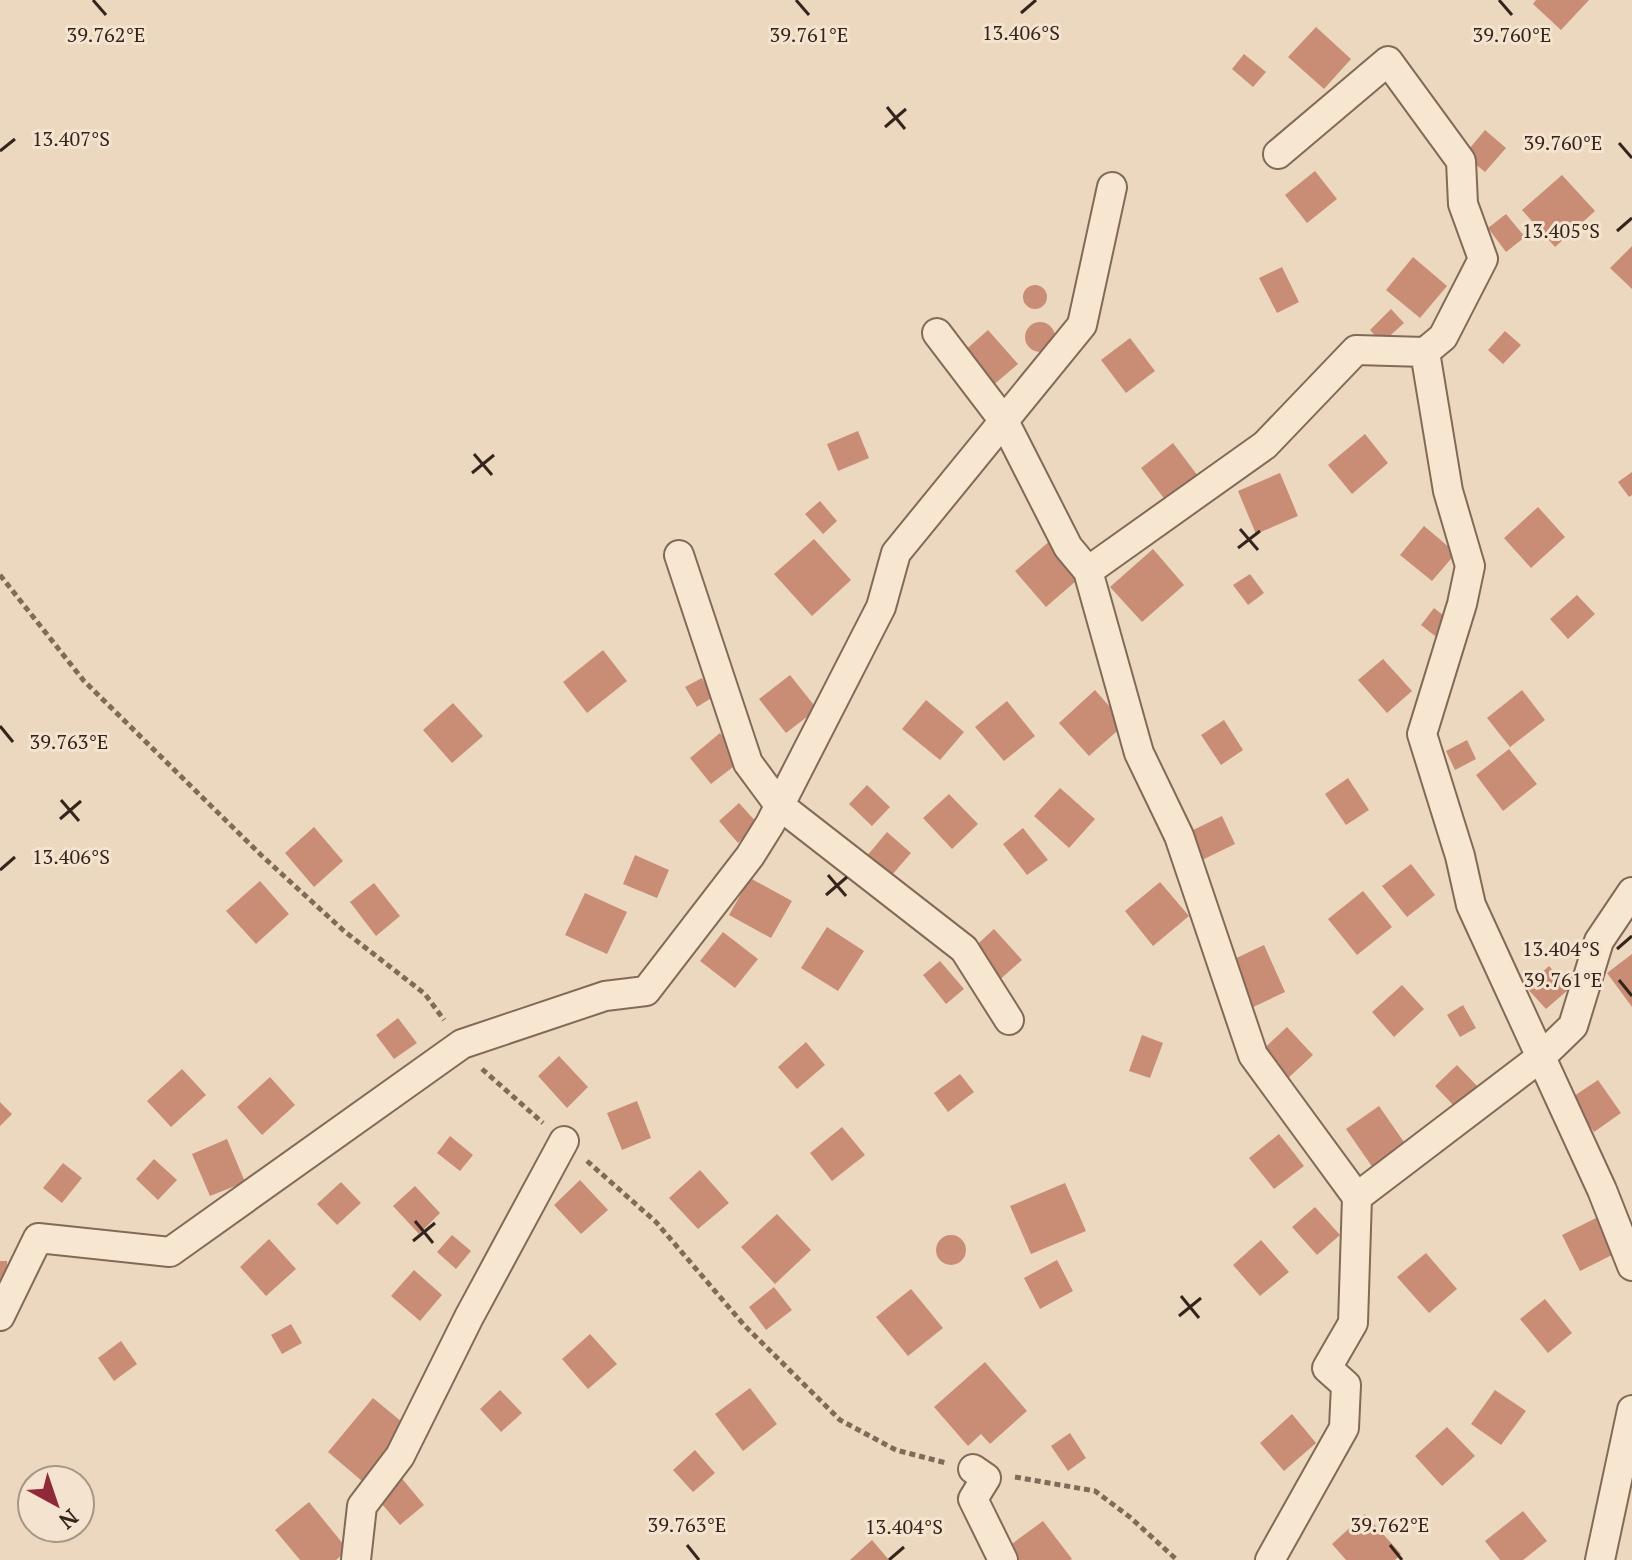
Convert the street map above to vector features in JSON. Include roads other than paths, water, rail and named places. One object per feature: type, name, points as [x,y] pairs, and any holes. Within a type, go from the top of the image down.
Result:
[{"type":"street","points":[[1088,571],[1265,445],[1356,350],[1425,352],[1443,337],[1483,259],[1463,204],[1461,161],[1388,61],[1278,154]]},
{"type":"street","points":[[0,1316],[38,1238],[170,1252],[462,1044],[605,996],[646,991],[750,856],[881,607],[896,553],[1082,325],[1112,187]]},
{"type":"street","points":[[937,333],[1004,421],[1068,547],[1088,571],[1139,753],[1179,836],[1253,1055],[1357,1197],[1353,1323],[1327,1368],[1346,1385],[1344,1428],[1270,1560]]},
{"type":"street","points":[[1425,352],[1448,491],[1470,566],[1462,604],[1422,734],[1460,856],[1471,905],[1602,1190],[1632,1266]]},
{"type":"street","points":[[679,555],[748,763],[779,805],[964,949],[1009,1020]]},
{"type":"street","points":[[1357,1197],[1541,1057],[1573,1026],[1599,941],[1632,892]]},
{"type":"street","points":[[356,1560],[362,1506],[400,1456],[469,1317],[564,1141]]},
{"type":"street","points":[[1600,1560],[1632,1410]]},
{"type":"street","points":[[973,1469],[986,1478],[973,1499],[1003,1560]]}]
